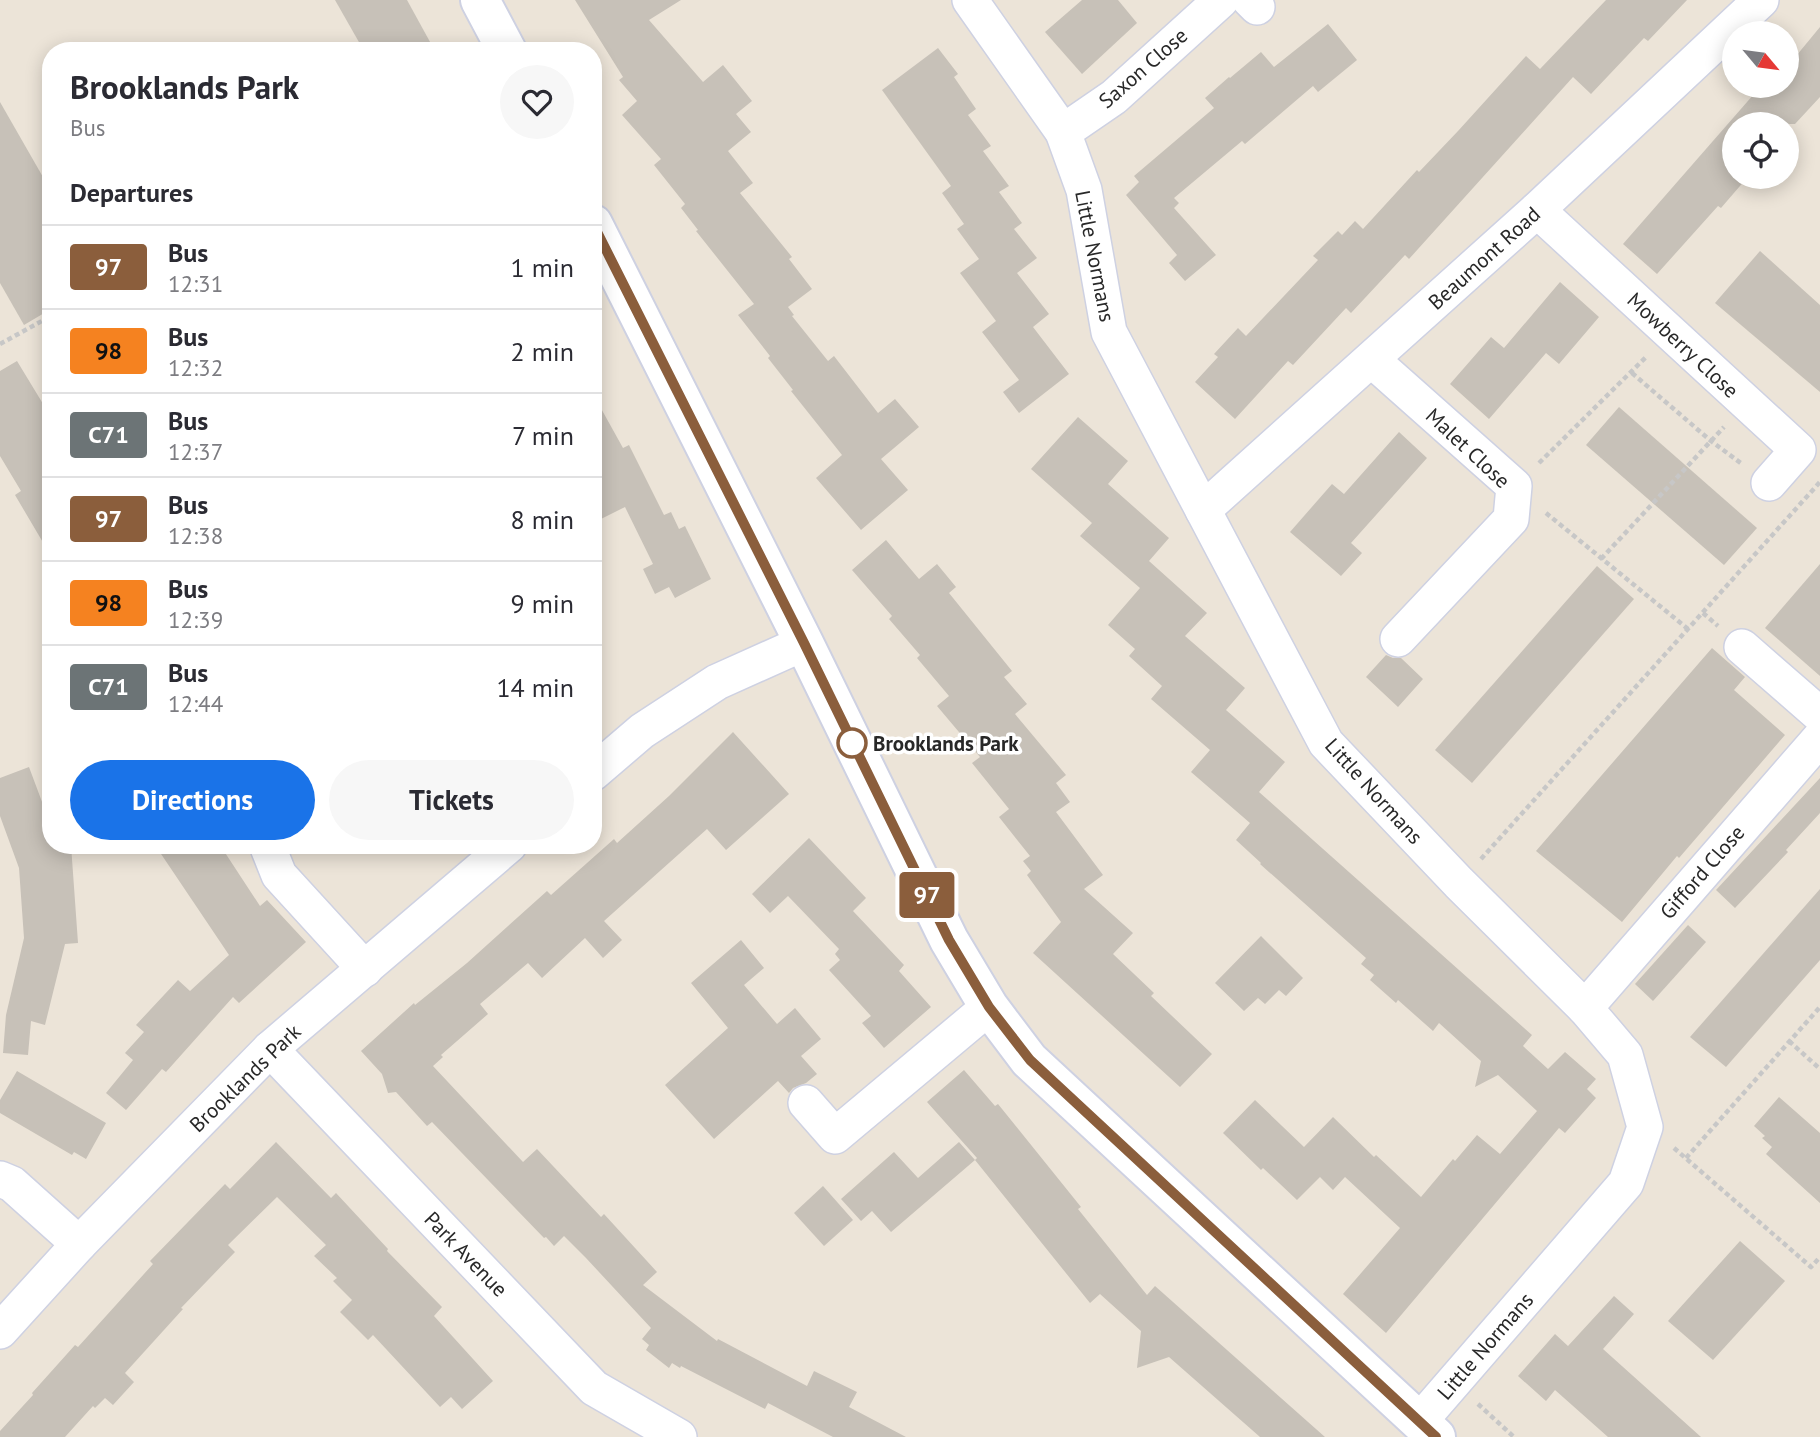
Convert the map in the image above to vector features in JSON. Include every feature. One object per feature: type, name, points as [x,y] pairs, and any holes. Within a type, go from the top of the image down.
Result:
[{"type":"street","points":[[480,0],[502,42]]},
{"type":"street","name":"Little Normans","points":[[970,0],[1063,132],[1084,190],[1109,332],[1326,743],[1459,883],[1585,1008],[1625,1055],[1645,1127],[1626,1183],[1454,1382],[1427,1430]]},
{"type":"street","name":"Saxon Close","points":[[1063,132],[1114,97],[1221,0]]},
{"type":"street","name":"Beaumont Road","points":[[1203,510],[1537,210],[1761,0]]},
{"type":"street","name":"Mowberry Close","points":[[1537,210],[1798,450],[1769,482]]},
{"type":"street","points":[[602,242],[804,643],[949,940],[989,1007],[1030,1060],[1427,1430]]},
{"type":"street","name":"Malet Close","points":[[1372,359],[1514,486],[1511,519],[1398,639]]},
{"type":"street","points":[[602,765],[642,731],[717,682],[804,643]]},
{"type":"street","points":[[1742,647],[1820,715]]},
{"type":"street","name":"Gifford Close","points":[[1585,1008],[1820,738]]},
{"type":"street","points":[[271,854],[279,875],[365,969]]},
{"type":"street","name":"Brooklands Park","points":[[0,1331],[79,1244],[270,1049],[499,854]]},
{"type":"street","points":[[806,1102],[835,1136],[989,1007]]},
{"type":"street","name":"Park Avenue","points":[[270,1049],[594,1388],[679,1437]]},
{"type":"street","points":[[0,1179],[12,1184],[79,1244]]},
{"type":"path","points":[[0,344],[42,321]]},
{"type":"path","points":[[1669,332],[1632,373],[1514,486],[1688,629]]},
{"type":"path","points":[[1632,373],[1711,441],[1769,482]]},
{"type":"path","points":[[1601,559],[1746,403]]},
{"type":"path","points":[[1459,883],[1820,482]]},
{"type":"path","points":[[1686,1158],[1820,1007]]},
{"type":"path","points":[[1789,1041],[1820,1069]]},
{"type":"path","points":[[1645,1127],[1686,1158],[1811,1267],[1820,1257]]},
{"type":"path","points":[[1454,1382],[1514,1437]]},
{"type":"building","points":[[335,0],[407,0],[430,42],[359,42]]},
{"type":"building","points":[[575,0],[681,0],[649,20],[703,82],[723,65],[752,101],[736,114],[751,132],[728,151],[753,183],[740,193],[792,257],[789,259],[812,289],[788,307],[794,315],[792,316],[828,361],[834,356],[878,413],[895,399],[919,427],[881,459],[908,490],[861,530],[816,478],[842,455],[791,391],[793,390],[768,358],[770,356],[738,315],[754,304],[681,208],[685,204],[654,165],[661,159],[622,115],[637,101],[619,80],[623,77]]},
{"type":"building","points":[[1082,0],[1118,0],[1137,23],[1082,74],[1045,32]]},
{"type":"building","points":[[1606,0],[1687,0],[1648,41],[1644,38],[1591,94],[1573,77],[1409,259],[1405,255],[1351,313],[1346,308],[1293,365],[1288,361],[1235,419],[1195,382],[1218,357],[1214,354],[1238,328],[1246,336],[1318,260],[1313,256],[1338,231],[1342,235],[1355,221],[1363,229],[1526,56],[1540,69]]},
{"type":"building","points":[[1328,24],[1357,60],[1318,92],[1313,86],[1245,144],[1242,141],[1174,198],[1179,203],[1174,208],[1216,255],[1185,281],[1169,263],[1177,255],[1126,195],[1139,182],[1134,176],[1214,108],[1205,98],[1229,77],[1261,52],[1274,67]]},
{"type":"building","points":[[1820,27],[1820,97],[1799,120],[1799,112],[1738,112],[1751,98],[1799,98],[1799,52]]},
{"type":"building","points":[[938,48],[958,74],[954,77],[976,109],[968,115],[991,146],[983,151],[1009,186],[999,192],[1022,223],[1014,229],[1037,258],[1017,273],[1049,314],[1033,327],[1069,374],[1019,413],[1003,392],[1019,380],[982,332],[996,321],[960,273],[979,259],[957,229],[964,224],[942,193],[951,186],[882,90]]},
{"type":"building","points":[[0,102],[42,175],[42,314],[24,325],[0,283]]},
{"type":"building","points":[[1722,131],[1722,189],[1737,189],[1721,208],[1718,206],[1657,274],[1623,244]]},
{"type":"building","points":[[1760,251],[1820,305],[1820,392],[1715,303]]},
{"type":"building","points":[[1560,282],[1599,317],[1559,364],[1546,353],[1489,419],[1450,384],[1491,337],[1504,348]]},
{"type":"building","points":[[17,361],[42,402],[42,541],[15,495],[21,491],[0,456],[0,371]]},
{"type":"building","points":[[1619,407],[1757,528],[1724,565],[1586,445]]},
{"type":"building","points":[[602,410],[623,448],[629,445],[664,515],[671,512],[679,529],[685,526],[711,579],[675,598],[669,587],[655,594],[643,569],[653,564],[625,507],[602,518]]},
{"type":"building","points":[[1078,417],[1128,461],[1108,484],[1169,538],[1149,561],[1207,613],[1185,636],[1245,688],[1226,710],[1285,762],[1259,792],[1532,1035],[1523,1046],[1548,1069],[1565,1052],[1596,1079],[1587,1089],[1596,1098],[1565,1133],[1559,1128],[1386,1333],[1343,1294],[1400,1228],[1345,1177],[1333,1190],[1320,1177],[1297,1200],[1223,1133],[1255,1100],[1304,1147],[1333,1117],[1421,1197],[1477,1135],[1500,1154],[1537,1111],[1498,1075],[1475,1087],[1481,1061],[1439,1023],[1433,1031],[1370,980],[1374,975],[1361,964],[1366,958],[1236,840],[1250,823],[1191,772],[1210,750],[1151,699],[1162,686],[1129,656],[1135,649],[1108,625],[1140,588],[1080,536],[1092,523],[1031,469]]},
{"type":"building","points":[[1399,432],[1427,458],[1351,543],[1362,553],[1341,576],[1290,532],[1332,484],[1344,494]]},
{"type":"building","points":[[886,540],[919,579],[937,564],[956,587],[949,593],[1012,671],[1004,677],[1027,704],[1015,714],[1066,775],[1056,783],[1070,802],[1056,812],[1103,875],[1084,889],[1133,933],[1113,954],[1154,993],[1151,996],[1212,1054],[1180,1087],[1033,953],[1061,922],[1027,875],[1031,871],[1023,861],[1030,856],[999,817],[1009,809],[972,763],[980,757],[937,706],[949,696],[917,658],[920,655],[889,619],[892,616],[852,570]]},
{"type":"building","points":[[1820,564],[1820,676],[1765,628]]},
{"type":"building","points":[[1597,566],[1634,599],[1472,783],[1435,750]]},
{"type":"building","points":[[1712,648],[1745,677],[1734,690],[1785,735],[1622,922],[1536,851]]},
{"type":"building","points":[[1386,655],[1401,658],[1423,679],[1398,707],[1366,677]]},
{"type":"building","points":[[733,732],[789,794],[726,850],[707,829],[604,921],[622,940],[603,958],[585,938],[542,978],[528,963],[480,1004],[488,1014],[441,1055],[443,1057],[433,1066],[523,1162],[537,1149],[601,1217],[604,1214],[657,1272],[643,1285],[717,1341],[718,1339],[807,1386],[814,1371],[857,1392],[849,1407],[906,1437],[833,1437],[768,1403],[765,1409],[681,1366],[680,1368],[672,1363],[669,1368],[646,1350],[649,1345],[642,1339],[651,1328],[586,1258],[564,1236],[554,1246],[544,1238],[432,1122],[427,1126],[396,1092],[388,1093],[382,1074],[361,1051],[414,1003],[415,1005],[467,963],[547,891],[551,895],[597,854],[602,854],[602,850],[614,839],[617,843]]},
{"type":"building","points":[[29,767],[42,802],[42,854],[72,854],[78,943],[65,944],[45,1025],[31,1021],[28,1055],[3,1053],[6,1015],[24,938],[19,868],[0,816],[0,778]]},
{"type":"building","points":[[1820,778],[1820,813],[1786,850],[1788,852],[1735,908],[1716,890]]},
{"type":"building","points":[[809,838],[866,898],[853,911],[904,965],[899,971],[931,1007],[884,1048],[862,1023],[871,1016],[829,970],[840,960],[835,954],[839,949],[788,896],[770,913],[752,894]]},
{"type":"building","points":[[161,854],[226,854],[260,906],[267,900],[306,942],[239,1003],[233,997],[166,1072],[162,1069],[126,1110],[106,1093],[133,1060],[125,1053],[144,1032],[136,1025],[178,980],[190,991],[229,955]]},
{"type":"building","points":[[1820,889],[1820,960],[1726,1067],[1690,1037]]},
{"type":"building","points":[[1688,925],[1706,942],[1653,1001],[1635,984]]},
{"type":"building","points":[[1261,936],[1303,978],[1286,996],[1279,990],[1265,1004],[1258,998],[1244,1011],[1215,983]]},
{"type":"building","points":[[741,940],[764,968],[744,985],[777,1024],[795,1008],[821,1039],[801,1056],[817,1074],[789,1093],[778,1081],[714,1139],[665,1085],[728,1028],[691,983]]},
{"type":"building","points":[[964,1070],[995,1106],[998,1104],[1147,1295],[1155,1286],[1325,1437],[1260,1437],[1169,1357],[1137,1368],[1141,1331],[1100,1294],[1090,1303],[975,1160],[977,1158],[927,1102]]},
{"type":"building","points":[[17,1071],[106,1123],[86,1159],[74,1152],[72,1155],[0,1113],[0,1100]]},
{"type":"building","points":[[1779,1097],[1820,1133],[1820,1203],[1766,1154],[1772,1147],[1754,1126]]},
{"type":"building","points":[[276,1142],[331,1198],[336,1193],[387,1251],[442,1307],[434,1316],[493,1381],[462,1409],[451,1397],[440,1407],[373,1335],[368,1340],[340,1312],[352,1300],[333,1281],[337,1278],[314,1256],[326,1245],[277,1197],[228,1245],[235,1252],[181,1308],[183,1309],[125,1373],[134,1382],[113,1405],[105,1398],[95,1408],[93,1406],[65,1437],[0,1437],[0,1431],[32,1393],[153,1264],[150,1261],[225,1184],[230,1189]]},
{"type":"building","points":[[959,1142],[975,1160],[891,1232],[872,1211],[861,1221],[841,1199],[894,1152],[918,1178]]},
{"type":"building","points":[[823,1186],[853,1220],[824,1246],[794,1213]]},
{"type":"building","points":[[1740,1241],[1785,1281],[1713,1360],[1668,1321]]},
{"type":"building","points":[[1614,1296],[1634,1314],[1603,1349],[1701,1437],[1608,1437],[1555,1390],[1546,1401],[1518,1376],[1555,1334],[1568,1346]]},
{"type":"bus line","name":"97","points":[[602,242],[804,643],[949,940],[989,1007],[1030,1060],[1436,1437]]},
{"type":"place","name":"Brooklands Park","points":[[852,743]]}]
